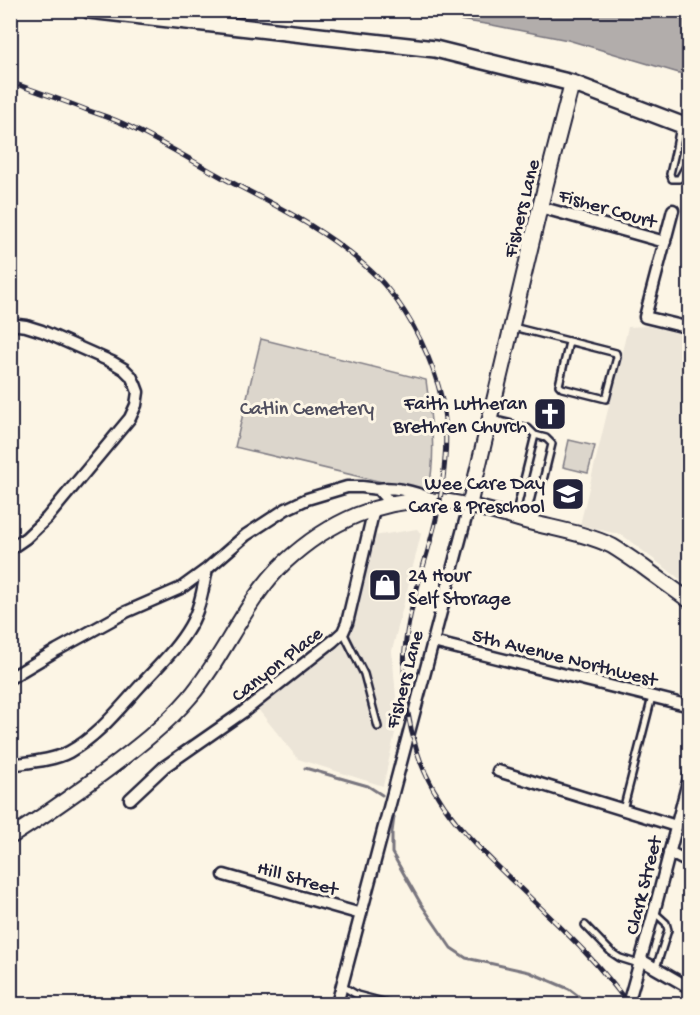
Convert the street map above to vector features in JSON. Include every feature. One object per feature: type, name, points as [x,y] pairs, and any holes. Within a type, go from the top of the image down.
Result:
[{"type":"main road","points":[[89,10],[435,49],[572,83],[685,126]]},
{"type":"street","name":"Fishers Lane","points":[[337,1005],[469,506],[572,83]]},
{"type":"street","name":"Fisher Court","points":[[540,207],[665,242]]},
{"type":"street","points":[[673,210],[645,317],[690,328]]},
{"type":"street","points":[[10,324],[42,331],[112,362],[131,376],[138,392],[136,405],[130,418],[48,518],[10,549]]},
{"type":"street","points":[[10,678],[126,612],[181,588],[252,530],[286,509],[307,499],[347,488],[388,488],[416,493],[603,542],[614,547],[690,601]]},
{"type":"street","points":[[378,489],[391,504]]},
{"type":"street","points":[[10,837],[88,784],[140,745],[166,722],[207,676],[254,598],[284,563],[304,546],[347,519],[374,509],[391,504],[440,501]]},
{"type":"street","name":"Canyon Place","points":[[130,799],[165,767],[243,712],[343,632],[374,509]]},
{"type":"street","points":[[10,765],[67,753],[82,744],[112,719],[168,657],[190,626],[203,592],[207,569]]},
{"type":"street","name":"5th Avenue Northwest","points":[[433,642],[690,706]]},
{"type":"street","points":[[498,771],[676,826]]},
{"type":"street","name":"Clark Street","points":[[628,1005],[690,774]]},
{"type":"street","points":[[669,852],[690,863]]},
{"type":"street","name":"Hill Street","points":[[224,875],[361,914]]},
{"type":"street","points":[[641,962],[690,988]]},
{"type":"lane","points":[[685,126],[676,148],[670,174],[672,179],[679,179],[690,159]]},
{"type":"lane","points":[[512,327],[616,353],[617,357],[606,399],[561,388],[559,385],[569,342]]},
{"type":"lane","points":[[490,418],[528,428],[535,435],[546,438],[552,444],[532,523]]},
{"type":"lane","points":[[514,518],[535,435]]},
{"type":"lane","points":[[343,632],[364,674],[378,727]]},
{"type":"lane","points":[[623,810],[652,697]]},
{"type":"lane","points":[[654,912],[666,923],[668,930],[656,968]]},
{"type":"lane","points":[[585,925],[610,952],[620,958],[641,962]]},
{"type":"lane","points":[[342,986],[357,995],[391,1005]]},
{"type":"shaded area","points":[[346,11],[689,11],[689,76],[568,40],[492,25],[433,16]]},
{"type":"shaded area","points":[[648,326],[689,336],[689,586],[622,535],[580,525],[628,327]]},
{"type":"shaded area","points":[[417,529],[421,534],[392,651],[398,720],[383,786],[298,759],[257,708],[350,634],[374,536]]},
{"type":"green space","name":"Catlin Cemetery","points":[[261,339],[426,380],[433,450],[428,493],[235,447]]},
{"type":"green space","points":[[569,440],[595,446],[588,473],[563,467]]},
{"type":"waterway","points":[[305,768],[368,786],[382,795]]},
{"type":"waterway","points":[[394,817],[392,853],[421,904],[451,948],[466,958],[529,972],[569,989],[589,1004]]},
{"type":"railway","points":[[10,82],[113,119],[166,145],[303,221],[368,268],[387,288],[405,313],[421,341],[438,385],[444,412],[446,437],[440,500],[406,640],[404,668],[406,696],[417,751],[434,790],[458,824],[486,855],[590,957],[628,1004]]},
{"type":"place","name":"Faith Lutheran Brethren Church","points":[[550,414]]},
{"type":"place","name":"Wee Care Day Care & Preschool","points":[[568,494]]},
{"type":"place","name":"24 Hour Self Storage","points":[[385,585]]}]
